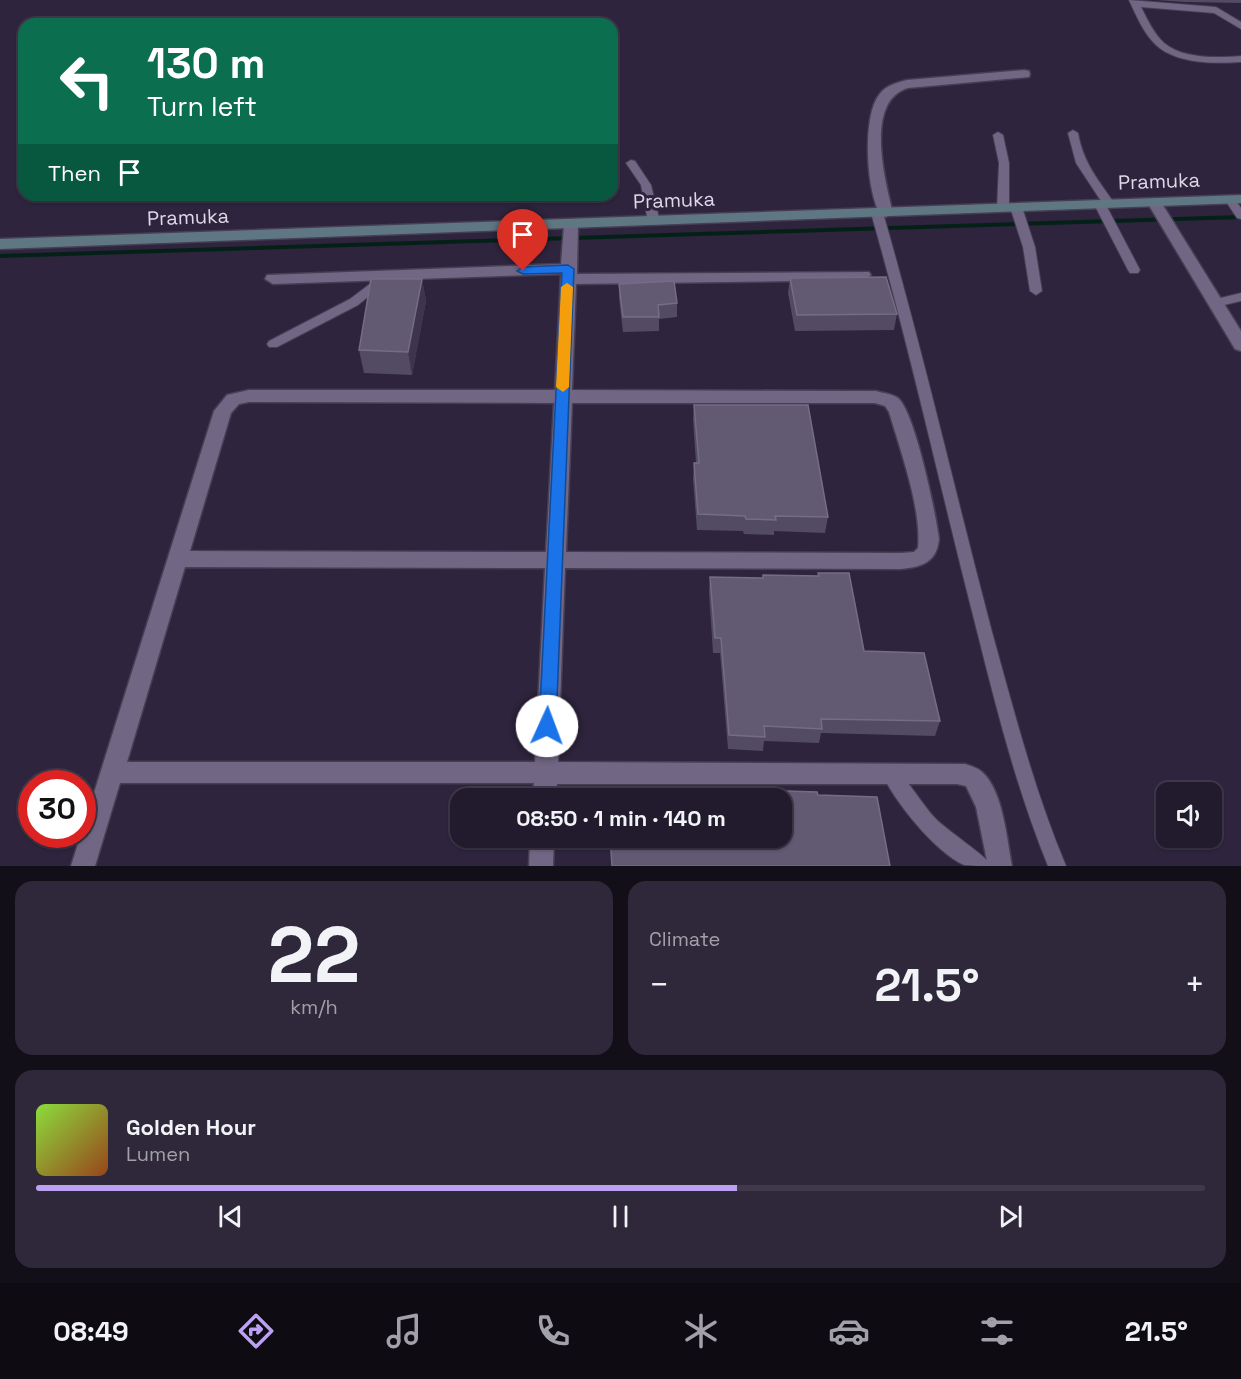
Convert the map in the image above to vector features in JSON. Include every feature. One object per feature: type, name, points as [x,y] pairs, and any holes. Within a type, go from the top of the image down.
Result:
[{"type":"street","points":[[882,213],[875,167],[876,114],[893,88],[907,84],[1024,74]]},
{"type":"street","name":"Pramuka","points":[[0,244],[1235,200]]},
{"type":"street","points":[[1154,202],[1241,345]]},
{"type":"street","points":[[545,788],[571,225]]},
{"type":"street","points":[[273,279],[387,275],[863,275]]},
{"type":"street","points":[[83,866],[177,559],[223,411],[234,399],[249,396],[562,395],[876,397],[891,402],[897,410],[917,480],[930,540],[928,551],[921,558],[900,561],[177,559]]},
{"type":"street","points":[[112,772],[890,772],[966,775],[975,779],[985,802],[1000,866]]},
{"type":"street","points":[[541,866],[542,848]]},
{"type":"lane","points":[[1134,2],[1216,10],[1231,18],[1241,27]]},
{"type":"lane","points":[[1134,2],[1160,43],[1171,51],[1195,58],[1241,59]]},
{"type":"lane","points":[[1073,133],[1080,165],[1105,204],[1134,270]]},
{"type":"lane","points":[[998,135],[1010,208],[1029,246],[1036,291]]},
{"type":"lane","points":[[631,163],[646,185],[654,222]]},
{"type":"lane","points":[[1235,200],[1241,216]]},
{"type":"lane","points":[[882,213],[971,583],[1026,785],[1057,866]]},
{"type":"lane","points":[[273,344],[354,302],[387,275]]},
{"type":"lane","points":[[1216,303],[1241,297]]},
{"type":"lane","points":[[890,772],[912,808],[932,829],[957,851],[983,866]]},
{"type":"building","points":[[886,277],[897,314],[797,315],[790,278]]},
{"type":"building","points":[[371,279],[422,279],[408,352],[359,350]]},
{"type":"building","points":[[674,281],[677,303],[658,305],[659,317],[623,317],[619,284]]},
{"type":"building","points":[[694,405],[808,405],[828,517],[775,516],[776,520],[698,514],[694,463],[699,463]]},
{"type":"building","points":[[818,573],[849,573],[864,651],[924,653],[940,721],[821,719],[822,729],[764,726],[765,737],[729,735],[721,638],[715,638],[710,577],[819,576]]},
{"type":"building","points":[[792,791],[817,792],[818,795],[877,797],[890,866],[612,866],[611,848],[792,848]]},
{"type":"waterway","points":[[0,256],[1241,217]]},
{"type":"slow traffic","points":[[563,387],[567,287]]},
{"type":"route","points":[[523,271],[568,269],[547,726]]}]
